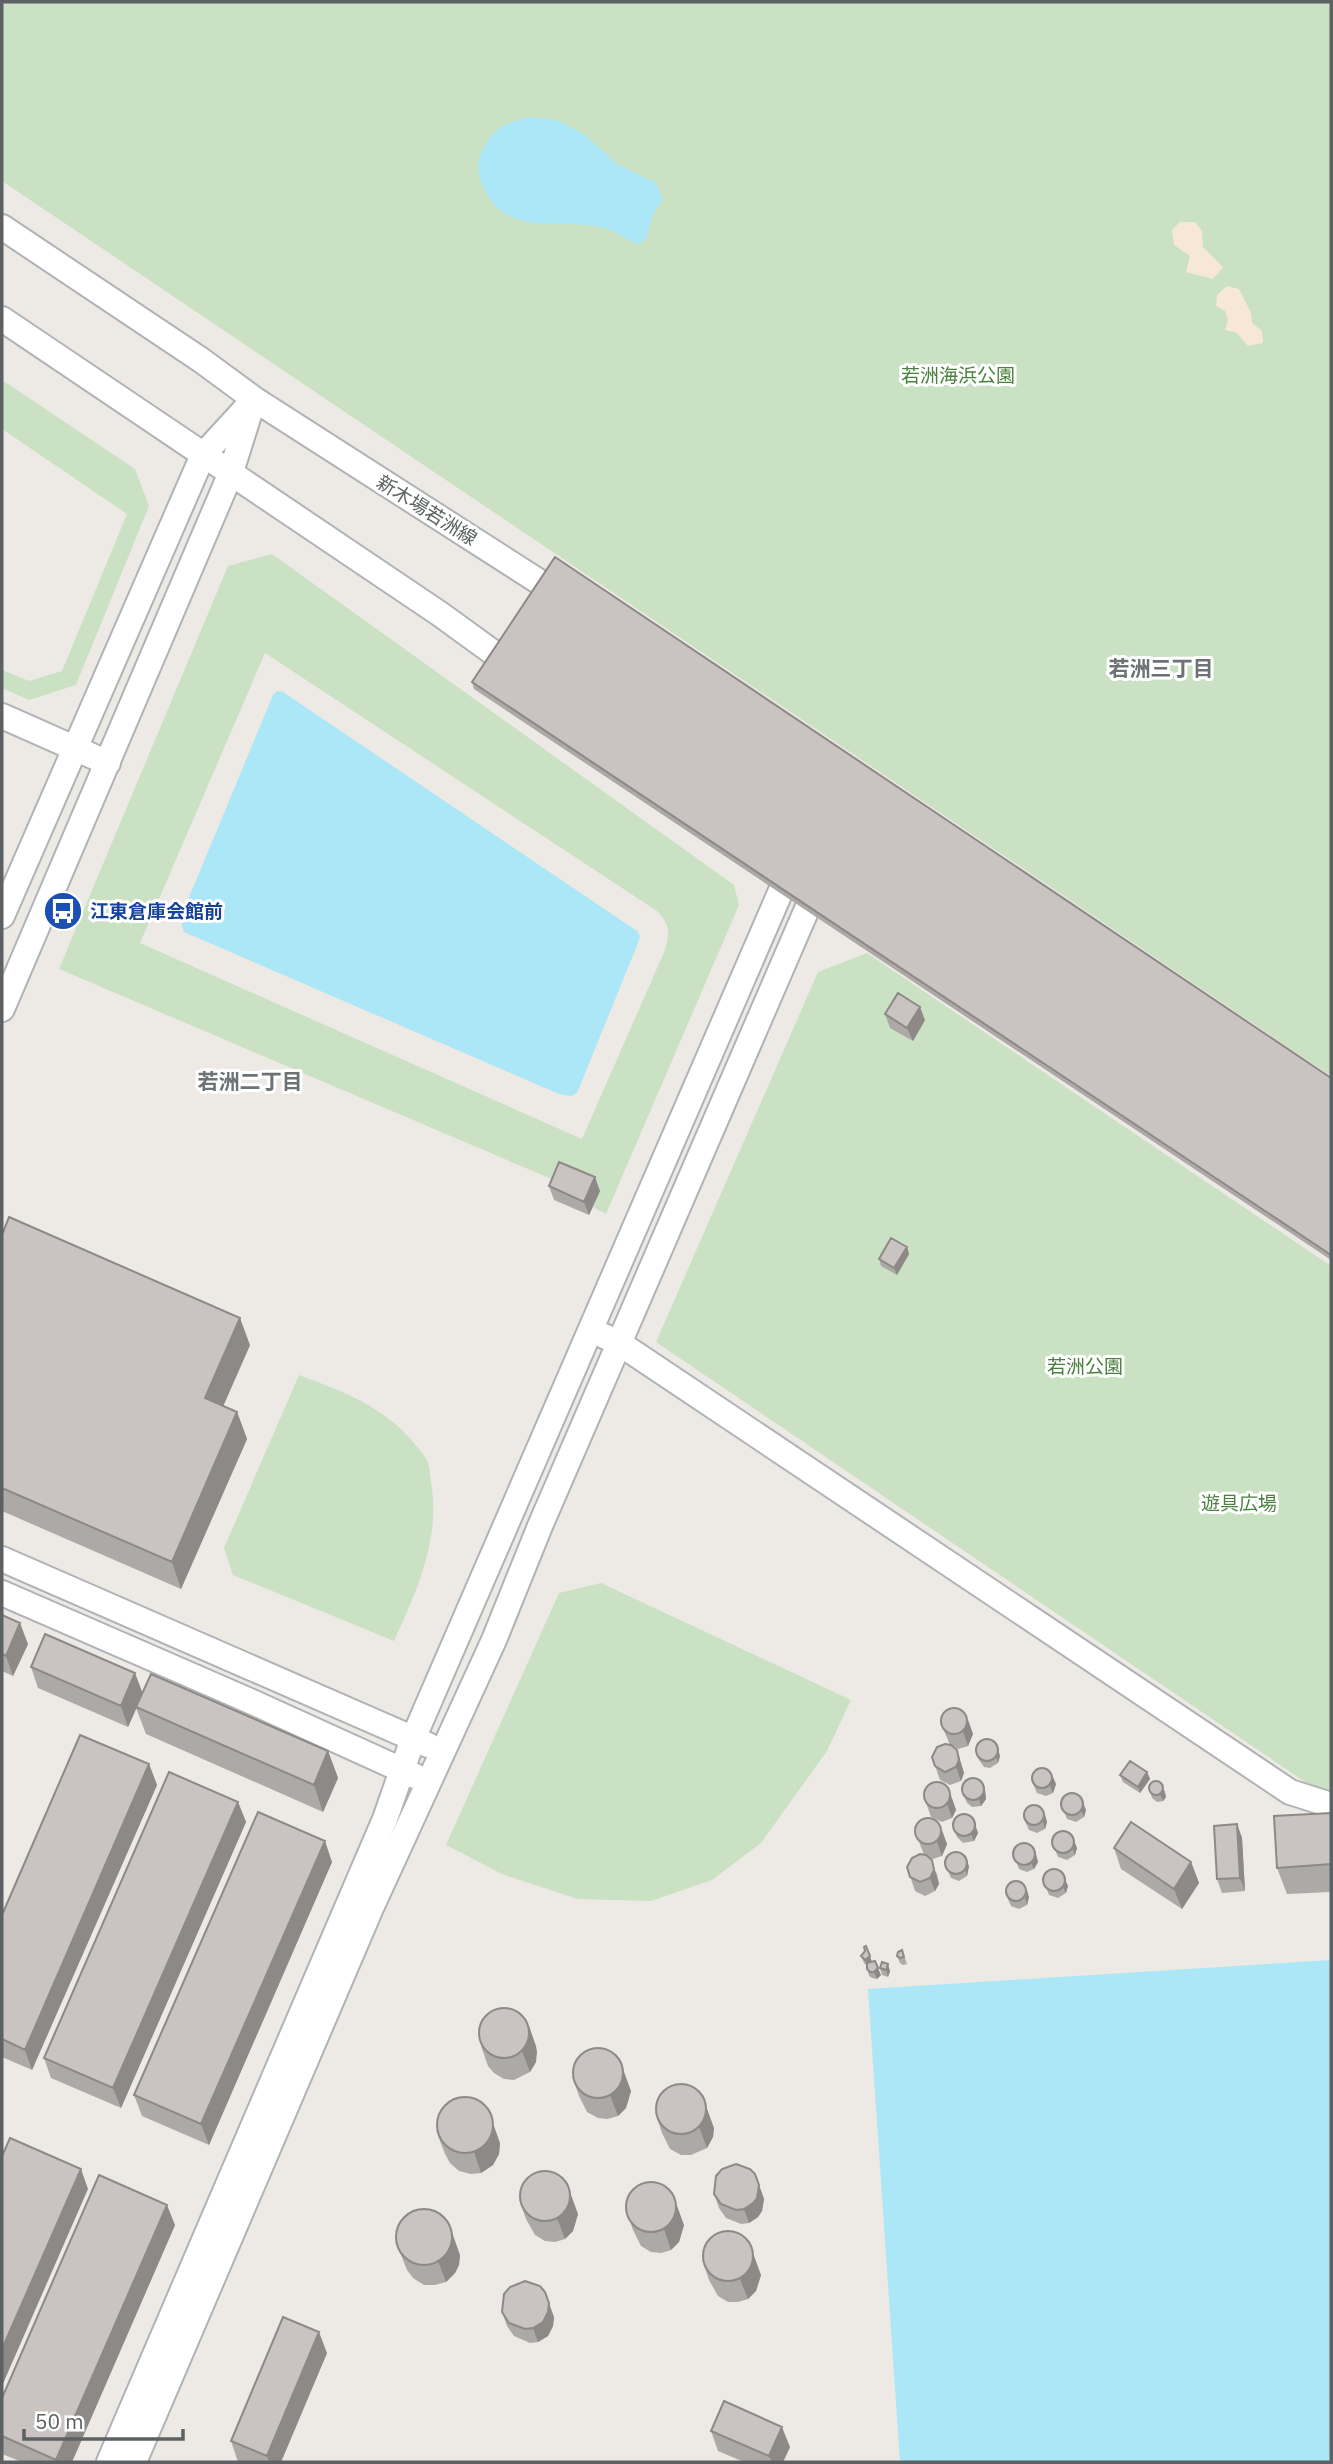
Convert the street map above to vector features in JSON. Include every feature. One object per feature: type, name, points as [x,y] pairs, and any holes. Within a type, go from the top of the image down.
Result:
[{"type":"street","name":"新木場若洲線","points":[[2,227],[201,360],[254,399],[585,611]]},
{"type":"street","points":[[2,319],[440,614],[530,679]]},
{"type":"street","points":[[2,916],[203,455],[254,399]]},
{"type":"street","points":[[2,1009],[230,475],[254,399]]},
{"type":"street","points":[[2,716],[108,763]]},
{"type":"street","points":[[109,2462],[385,1819],[413,1739],[590,1331],[783,858],[819,861]]},
{"type":"street","points":[[819,861],[840,896]]},
{"type":"street","points":[[134,2462],[371,1908],[494,1640],[819,861]]},
{"type":"street","points":[[590,1331],[619,1343],[1290,1792],[1331,1805]]},
{"type":"street","points":[[2,1559],[444,1752]]},
{"type":"street","points":[[2,1593],[429,1782]]},
{"type":"green space","name":"若洲海浜公園","points":[[2,2],[1331,2],[1331,1076],[2,181]]},
{"type":"green space","points":[[2,380],[135,469],[149,506],[76,685],[29,700],[2,688],[2,670],[29,681],[62,671],[127,514],[2,429]]},
{"type":"green space","points":[[272,554],[734,885],[739,905],[606,1214],[593,1207],[599,1191],[561,1183],[59,969],[228,566]],"holes":[[[265,653],[657,911],[668,929],[665,950],[582,1139],[140,943]]]},
{"type":"green space","name":"若洲公園","points":[[867,953],[1331,1266],[1331,1794],[1314,1788],[656,1342],[818,972]]},
{"type":"green space","points":[[299,1375],[362,1401],[390,1419],[423,1453],[428,1462],[433,1502],[430,1543],[411,1603],[394,1641],[233,1575],[224,1548]]},
{"type":"green space","points":[[601,1583],[851,1700],[827,1751],[761,1843],[712,1880],[651,1901],[578,1899],[504,1875],[446,1845],[559,1593]]},
{"type":"sand","points":[[1180,222],[1195,222],[1202,231],[1203,247],[1223,267],[1213,279],[1186,272],[1190,256],[1174,245],[1172,230]]},
{"type":"sand","points":[[1227,286],[1239,289],[1251,313],[1252,323],[1262,331],[1263,343],[1248,346],[1237,333],[1225,330],[1228,320],[1225,311],[1216,306],[1217,295]]},
{"type":"water","points":[[531,117],[560,121],[585,135],[617,164],[656,183],[663,199],[653,214],[646,239],[639,244],[603,227],[532,223],[504,213],[493,203],[480,180],[480,156],[499,128]]},
{"type":"water","points":[[277,691],[283,692],[637,931],[640,936],[638,943],[577,1093],[571,1096],[559,1094],[184,932],[180,919],[273,695]]},
{"type":"water","points":[[1331,1960],[1331,2462],[900,2462],[868,1989]]},
{"type":"building","points":[[555,557],[1331,1078],[1331,1255],[472,682]]},
{"type":"building","points":[[898,993],[920,1007],[907,1028],[885,1014]]},
{"type":"building","points":[[559,1162],[595,1177],[584,1202],[549,1186]]},
{"type":"building","points":[[9,1217],[240,1318],[205,1398],[237,1412],[172,1562],[2,1488],[2,1235]]},
{"type":"building","points":[[891,1238],[907,1247],[894,1268],[879,1259]]},
{"type":"building","points":[[2,1615],[20,1623],[6,1656],[2,1654]]},
{"type":"building","points":[[45,1634],[135,1673],[121,1706],[31,1667]]},
{"type":"building","points":[[151,1674],[328,1751],[314,1785],[136,1707]]},
{"type":"building","points":[[954,1708],[963,1712],[967,1721],[963,1730],[954,1734],[945,1730],[941,1721],[945,1712]]},
{"type":"building","points":[[80,1735],[149,1764],[25,2050],[2,2039],[2,1915]]},
{"type":"building","points":[[987,1739],[997,1746],[998,1750],[991,1760],[987,1761],[977,1754],[976,1750],[983,1740]]},
{"type":"building","points":[[945,1744],[957,1750],[959,1760],[956,1767],[945,1772],[935,1766],[932,1757],[937,1747]]},
{"type":"building","points":[[1130,1761],[1147,1772],[1138,1787],[1120,1775]]},
{"type":"building","points":[[1038,1768],[1046,1768],[1052,1778],[1046,1788],[1038,1788],[1032,1782],[1032,1774]]},
{"type":"building","points":[[169,1772],[238,1802],[113,2088],[44,2058]]},
{"type":"building","points":[[973,1778],[983,1785],[984,1789],[977,1799],[973,1800],[963,1793],[962,1789],[969,1779]]},
{"type":"building","points":[[1156,1781],[1161,1783],[1161,1793],[1156,1795],[1151,1793],[1149,1788],[1151,1783]]},
{"type":"building","points":[[937,1782],[946,1786],[950,1795],[946,1804],[937,1808],[928,1804],[924,1795],[928,1786]]},
{"type":"building","points":[[1072,1793],[1082,1800],[1083,1804],[1076,1814],[1072,1815],[1062,1808],[1061,1804],[1068,1794]]},
{"type":"building","points":[[1030,1805],[1038,1805],[1044,1815],[1038,1825],[1030,1825],[1024,1819],[1024,1811]]},
{"type":"building","points":[[258,1812],[325,1841],[201,2124],[134,2095]]},
{"type":"building","points":[[1331,1813],[1331,1864],[1277,1868],[1274,1816]]},
{"type":"building","points":[[964,1814],[974,1821],[975,1825],[968,1835],[964,1836],[954,1829],[953,1825],[960,1815]]},
{"type":"building","points":[[928,1818],[937,1822],[941,1831],[937,1840],[928,1844],[919,1840],[915,1831],[919,1822]]},
{"type":"building","points":[[1131,1822],[1191,1862],[1174,1889],[1114,1848]]},
{"type":"building","points":[[1237,1824],[1240,1878],[1217,1879],[1214,1826]]},
{"type":"building","points":[[1063,1831],[1073,1838],[1074,1842],[1067,1852],[1063,1853],[1053,1846],[1052,1842],[1059,1832]]},
{"type":"building","points":[[1024,1843],[1034,1850],[1035,1854],[1028,1864],[1024,1865],[1014,1858],[1013,1854],[1020,1844]]},
{"type":"building","points":[[956,1852],[966,1859],[967,1863],[960,1873],[956,1874],[946,1867],[945,1863],[952,1853]]},
{"type":"building","points":[[920,1854],[932,1860],[934,1870],[930,1878],[920,1882],[910,1877],[907,1867],[912,1858]]},
{"type":"building","points":[[1054,1869],[1064,1876],[1065,1880],[1058,1890],[1054,1891],[1044,1884],[1043,1880],[1050,1870]]},
{"type":"building","points":[[1012,1881],[1020,1881],[1026,1891],[1020,1901],[1012,1901],[1006,1895],[1006,1887]]},
{"type":"building","points":[[866,1946],[870,1956],[865,1960],[861,1956]]},
{"type":"building","points":[[902,1950],[904,1957],[900,1958],[897,1956],[898,1952]]},
{"type":"building","points":[[875,1961],[878,1968],[870,1972],[867,1963]]},
{"type":"building","points":[[882,1962],[888,1964],[886,1970],[880,1968]]},
{"type":"building","points":[[504,2008],[522,2015],[529,2033],[522,2051],[504,2058],[486,2051],[479,2033],[486,2015]]},
{"type":"building","points":[[598,2048],[616,2055],[623,2073],[616,2091],[598,2098],[580,2091],[573,2073],[580,2055]]},
{"type":"building","points":[[681,2084],[699,2091],[706,2109],[699,2127],[681,2134],[663,2127],[656,2109],[663,2091]]},
{"type":"building","points":[[465,2097],[476,2099],[485,2105],[491,2114],[491,2136],[485,2145],[476,2151],[465,2153],[454,2151],[445,2145],[439,2136],[437,2125],[439,2114],[445,2105],[454,2099]]},
{"type":"building","points":[[10,2138],[81,2169],[2,2349],[2,2156]]},
{"type":"building","points":[[736,2164],[750,2169],[759,2185],[757,2198],[753,2203],[744,2209],[736,2210],[721,2204],[714,2194],[716,2176],[722,2169]]},
{"type":"building","points":[[545,2171],[563,2178],[570,2196],[563,2214],[545,2221],[527,2214],[520,2196],[527,2178]]},
{"type":"building","points":[[99,2175],[167,2205],[56,2460],[2,2436],[2,2398]]},
{"type":"building","points":[[651,2182],[669,2189],[676,2207],[669,2225],[651,2232],[633,2225],[626,2207],[633,2189]]},
{"type":"building","points":[[424,2209],[435,2211],[444,2217],[450,2226],[450,2248],[444,2257],[435,2263],[424,2265],[413,2263],[404,2257],[398,2248],[396,2237],[398,2226],[404,2217],[413,2211]]},
{"type":"building","points":[[728,2231],[746,2238],[753,2256],[746,2274],[728,2281],[710,2274],[703,2256],[710,2238]]},
{"type":"building","points":[[525,2281],[540,2286],[549,2303],[543,2322],[525,2329],[509,2323],[502,2312],[504,2294],[510,2287]]},
{"type":"building","points":[[283,2317],[319,2332],[267,2456],[231,2441]]},
{"type":"building","points":[[724,2401],[782,2427],[769,2456],[711,2431]]},
{"type":"place","name":"江東倉庫会館前","points":[[63,911]]},
{"type":"district","name":"若洲三丁目","points":[[1161,668]]},
{"type":"district","name":"若洲二丁目","points":[[250,1081]]},
{"type":"park label","name":"遊具広場","points":[[1239,1503]]}]
